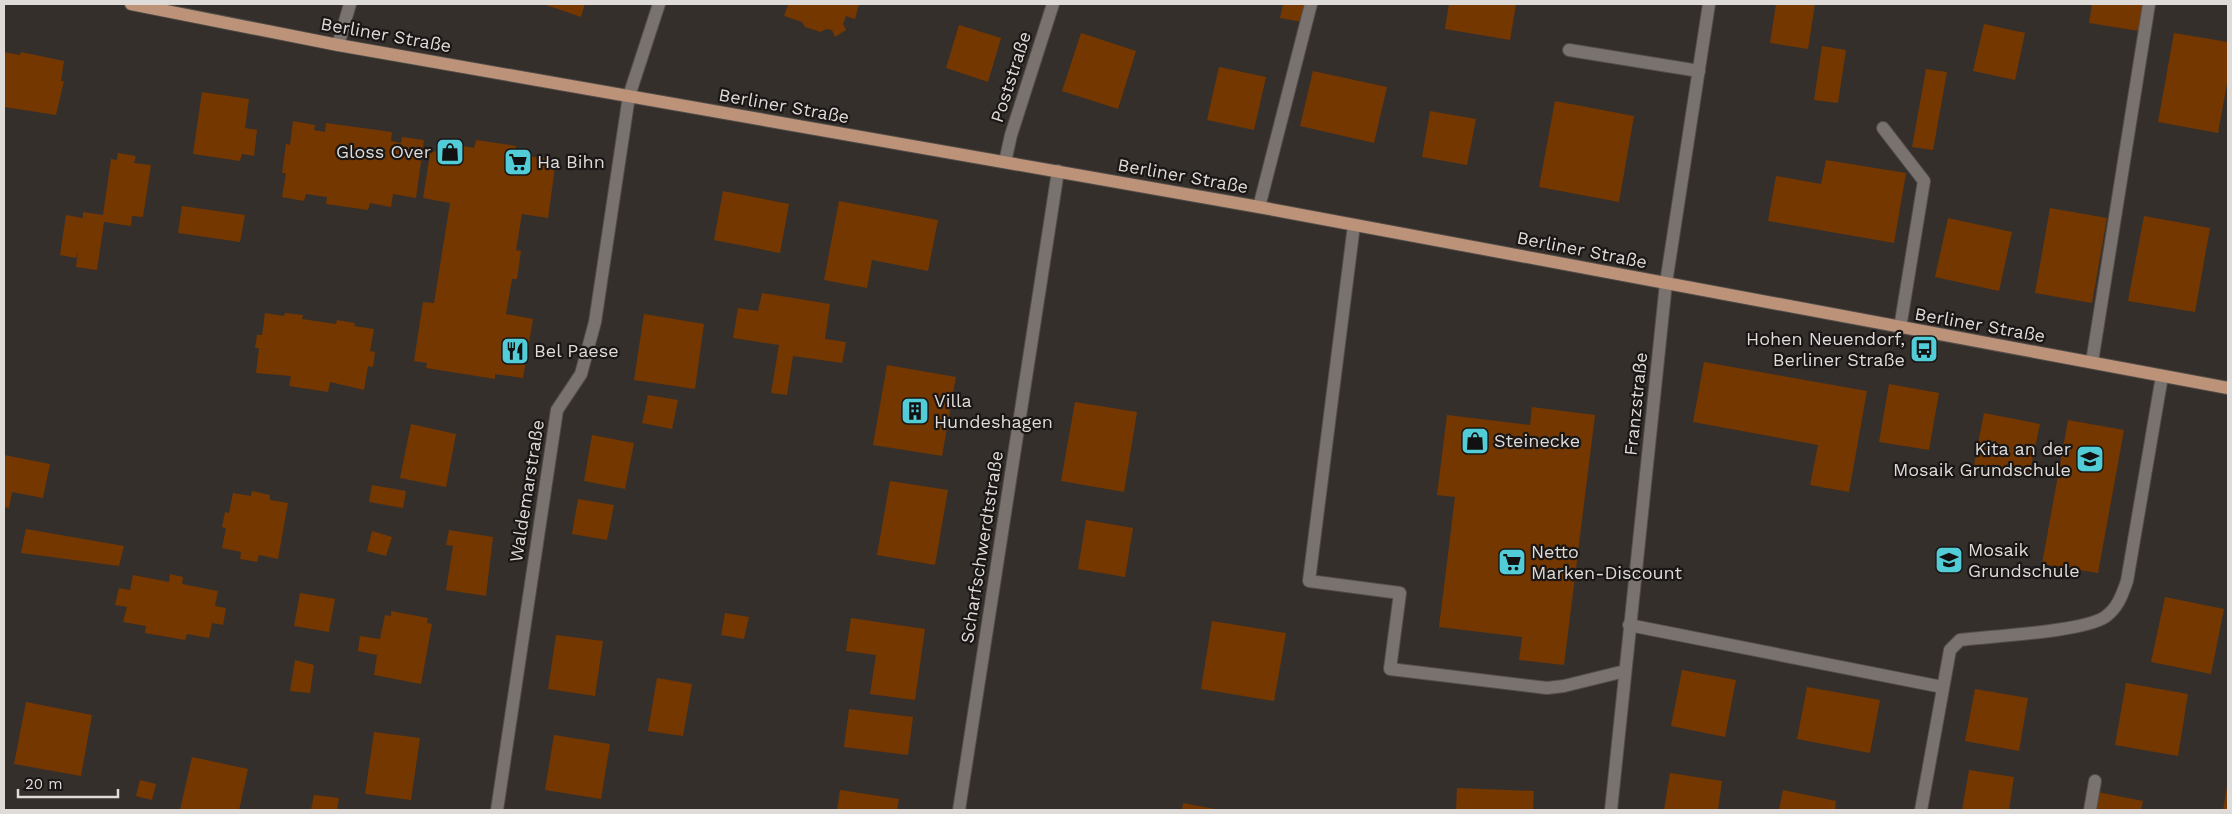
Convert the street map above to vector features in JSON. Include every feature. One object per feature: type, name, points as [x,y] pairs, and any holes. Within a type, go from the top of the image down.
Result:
[{"type":"main road","name":"Berliner Straße","points":[[131,4],[174,8],[338,45],[1259,207],[2228,388]]},
{"type":"street","points":[[338,45],[350,4]]},
{"type":"street","name":"Waldemarstraße","points":[[497,810],[557,410],[581,374],[595,322],[629,96],[659,4]]},
{"type":"street","name":"Poststraße","points":[[1005,162],[1053,4]]},
{"type":"street","points":[[1259,207],[1311,4]]},
{"type":"street","name":"Franzstraße","points":[[1611,810],[1666,284],[1709,4]]},
{"type":"street","points":[[2092,362],[2149,4]]},
{"type":"street","points":[[1569,50],[1699,71]]},
{"type":"street","points":[[1882,128],[1924,181],[1900,328]]},
{"type":"street","name":"Scharfschwerdtstraße","points":[[959,810],[1058,171]]},
{"type":"street","points":[[1354,225],[1309,581],[1400,593],[1390,669],[1548,688],[1625,671]]},
{"type":"street","points":[[1921,810],[1950,650],[1960,640],[2082,626],[2105,617],[2118,604],[2127,581],[2162,376]]},
{"type":"street","points":[[1630,624],[1942,688]]},
{"type":"street","points":[[2090,810],[2095,782]]},
{"type":"building","points":[[543,4],[585,4],[581,17]]},
{"type":"building","points":[[788,4],[859,4],[855,19],[846,16],[843,24],[846,30],[835,37],[832,30],[826,29],[821,32],[805,27],[802,22],[784,16]]},
{"type":"building","points":[[1283,4],[1305,4],[1302,22],[1280,18]]},
{"type":"building","points":[[1449,4],[1516,4],[1510,40],[1445,29]]},
{"type":"building","points":[[1776,4],[1815,4],[1808,49],[1770,43]]},
{"type":"building","points":[[2092,4],[2144,4],[2139,31],[2089,23]]},
{"type":"building","points":[[1984,24],[2025,33],[2015,80],[1973,71]]},
{"type":"building","points":[[959,25],[1001,38],[988,82],[946,68]]},
{"type":"building","points":[[1081,33],[1136,51],[1118,109],[1062,91]]},
{"type":"building","points":[[2174,33],[2228,42],[2228,78],[2218,133],[2158,122]]},
{"type":"building","points":[[1822,46],[1846,50],[1838,103],[1814,100]]},
{"type":"building","points":[[4,52],[20,55],[21,52],[64,61],[61,81],[64,81],[56,115],[4,107]]},
{"type":"building","points":[[1219,67],[1266,77],[1254,130],[1207,120]]},
{"type":"building","points":[[1926,69],[1947,72],[1933,150],[1912,147]]},
{"type":"building","points":[[1313,71],[1387,87],[1374,143],[1300,126]]},
{"type":"building","points":[[202,92],[249,99],[245,128],[257,130],[254,156],[242,154],[240,161],[193,154]]},
{"type":"building","points":[[1555,101],[1634,116],[1619,202],[1539,187]]},
{"type":"building","points":[[1430,111],[1476,119],[1467,165],[1422,157]]},
{"type":"building","points":[[293,121],[315,125],[314,130],[325,132],[326,123],[392,132],[391,141],[401,143],[402,137],[424,140],[416,198],[393,194],[391,207],[370,203],[368,210],[326,204],[327,197],[306,194],[304,201],[282,197],[286,173],[282,173],[286,144],[290,145]]},
{"type":"building","points":[[476,140],[516,146],[515,154],[556,160],[548,218],[522,214],[516,250],[521,251],[517,279],[512,279],[506,314],[533,319],[523,378],[495,374],[495,379],[426,368],[427,363],[414,361],[423,302],[434,303],[450,203],[423,198],[430,154],[435,151],[443,152],[444,143],[474,148]]},
{"type":"building","points":[[118,153],[136,156],[134,163],[151,165],[143,217],[132,216],[131,226],[104,222],[97,270],[76,267],[78,250],[76,258],[60,255],[66,215],[83,218],[83,212],[103,215],[111,159],[117,160]]},
{"type":"building","points":[[1826,160],[1906,173],[1894,243],[1768,221],[1776,176],[1821,184]]},
{"type":"building","points":[[723,191],[789,204],[780,253],[714,240]]},
{"type":"building","points":[[839,201],[938,220],[928,271],[872,260],[867,288],[824,280]]},
{"type":"building","points":[[182,206],[245,215],[240,242],[178,233]]},
{"type":"building","points":[[2050,208],[2107,218],[2092,303],[2035,293]]},
{"type":"building","points":[[2144,216],[2210,228],[2195,312],[2128,301]]},
{"type":"building","points":[[1948,218],[2012,232],[1999,291],[1935,277]]},
{"type":"building","points":[[762,293],[830,304],[825,339],[846,342],[842,363],[793,356],[787,395],[771,393],[779,345],[733,338],[738,308],[758,311]]},
{"type":"building","points":[[265,313],[284,316],[285,313],[303,315],[302,319],[336,324],[337,320],[355,323],[354,326],[374,329],[370,351],[375,352],[373,367],[368,366],[364,390],[330,382],[328,392],[289,386],[291,376],[256,373],[259,348],[255,348],[257,335],[262,335]]},
{"type":"building","points":[[644,314],[704,324],[695,389],[634,380]]},
{"type":"building","points":[[1704,362],[1867,391],[1849,492],[1810,485],[1818,445],[1693,422]]},
{"type":"building","name":"Villa Hundeshagen","points":[[887,365],[956,377],[942,456],[873,445]]},
{"type":"building","points":[[1889,384],[1939,393],[1929,450],[1879,442]]},
{"type":"building","points":[[648,395],[678,400],[672,429],[642,423]]},
{"type":"building","points":[[1075,402],[1137,412],[1124,492],[1061,481]]},
{"type":"building","name":"Netto Marken-Discount","points":[[1532,407],[1595,415],[1564,665],[1519,660],[1522,637],[1439,627],[1455,497],[1437,495],[1447,415],[1530,425]]},
{"type":"building","points":[[1984,413],[2040,424],[2029,476],[1974,465]]},
{"type":"building","points":[[2068,420],[2124,430],[2098,573],[2042,564]]},
{"type":"building","points":[[411,424],[456,434],[446,487],[400,478]]},
{"type":"building","points":[[592,435],[634,443],[625,489],[584,481]]},
{"type":"building","points":[[4,455],[50,464],[43,498],[12,492],[9,508],[4,507]]},
{"type":"building","points":[[890,481],[948,490],[935,565],[877,555]]},
{"type":"building","points":[[372,485],[406,491],[403,508],[369,502]]},
{"type":"building","points":[[252,491],[270,495],[270,500],[288,503],[278,559],[259,555],[257,562],[240,559],[241,552],[222,548],[226,528],[222,527],[225,512],[229,513],[233,493],[251,496]]},
{"type":"building","points":[[578,499],[614,505],[607,540],[572,534]]},
{"type":"building","points":[[1086,520],[1133,528],[1125,577],[1078,569]]},
{"type":"building","points":[[26,529],[124,546],[119,566],[21,553]]},
{"type":"building","points":[[449,530],[493,537],[486,596],[446,590],[453,546],[446,545]]},
{"type":"building","points":[[372,531],[392,537],[386,556],[367,551]]},
{"type":"building","points":[[170,574],[183,577],[182,584],[218,591],[215,606],[226,608],[223,625],[212,623],[209,638],[187,634],[185,640],[145,633],[146,626],[123,622],[127,607],[115,605],[119,588],[130,590],[133,575],[169,582]]},
{"type":"building","points":[[300,593],[335,599],[329,632],[294,626]]},
{"type":"building","points":[[2165,597],[2224,609],[2211,674],[2151,662]]},
{"type":"building","points":[[391,611],[428,618],[427,623],[432,624],[421,684],[374,675],[377,655],[358,651],[360,636],[380,639],[385,615],[391,616]]},
{"type":"building","points":[[725,613],[749,617],[744,639],[721,635]]},
{"type":"building","points":[[851,618],[925,629],[915,700],[870,694],[876,655],[846,651]]},
{"type":"building","points":[[1212,621],[1286,633],[1274,701],[1201,689]]},
{"type":"building","points":[[556,635],[603,641],[595,696],[548,689]]},
{"type":"building","points":[[295,660],[314,665],[310,693],[290,691]]},
{"type":"building","points":[[1682,670],[1736,680],[1725,737],[1671,726]]},
{"type":"building","points":[[657,678],[692,684],[683,736],[648,731]]},
{"type":"building","points":[[2126,683],[2188,694],[2178,756],[2115,745]]},
{"type":"building","points":[[1807,687],[1880,700],[1870,753],[1797,739]]},
{"type":"building","points":[[1975,689],[2028,698],[2019,751],[1965,741]]},
{"type":"building","points":[[26,702],[92,715],[81,776],[14,764]]},
{"type":"building","points":[[849,709],[913,717],[908,755],[844,747]]},
{"type":"building","points":[[374,732],[420,738],[411,800],[365,794]]},
{"type":"building","points":[[554,735],[610,744],[601,799],[545,790]]},
{"type":"building","points":[[192,757],[248,769],[239,810],[180,810]]},
{"type":"building","points":[[1969,770],[2014,777],[2009,810],[1962,810]]},
{"type":"building","points":[[1670,773],[1722,781],[1718,810],[1664,810]]},
{"type":"building","points":[[140,780],[156,784],[152,800],[136,796]]},
{"type":"building","points":[[2227,787],[2228,810],[2223,810]]},
{"type":"building","points":[[1457,788],[1534,791],[1533,810],[1456,810]]},
{"type":"building","points":[[840,790],[899,799],[897,810],[837,810]]},
{"type":"building","points":[[1783,790],[1836,801],[1835,810],[1779,810]]},
{"type":"building","points":[[2097,792],[2143,801],[2141,810],[2094,810]]},
{"type":"building","points":[[314,795],[339,798],[337,810],[311,810]]},
{"type":"building","points":[[1183,803],[1215,809],[1215,810],[1182,810]]},
{"type":"place","name":"Gloss Over","points":[[450,152]]},
{"type":"place","name":"Ha Bihn","points":[[518,162]]},
{"type":"place","name":"Hohen Neuendorf, Berliner Straße","points":[[1924,349]]},
{"type":"place","name":"Bel Paese","points":[[515,351]]},
{"type":"place","name":"Villa Hundeshagen","points":[[915,411]]},
{"type":"place","name":"Steinecke","points":[[1475,441]]},
{"type":"place","name":"Kita an der Mosaik Grundschule","points":[[2090,459]]},
{"type":"place","name":"Mosaik Grundschule","points":[[1949,560]]},
{"type":"place","name":"Netto Marken-Discount","points":[[1512,562]]}]
